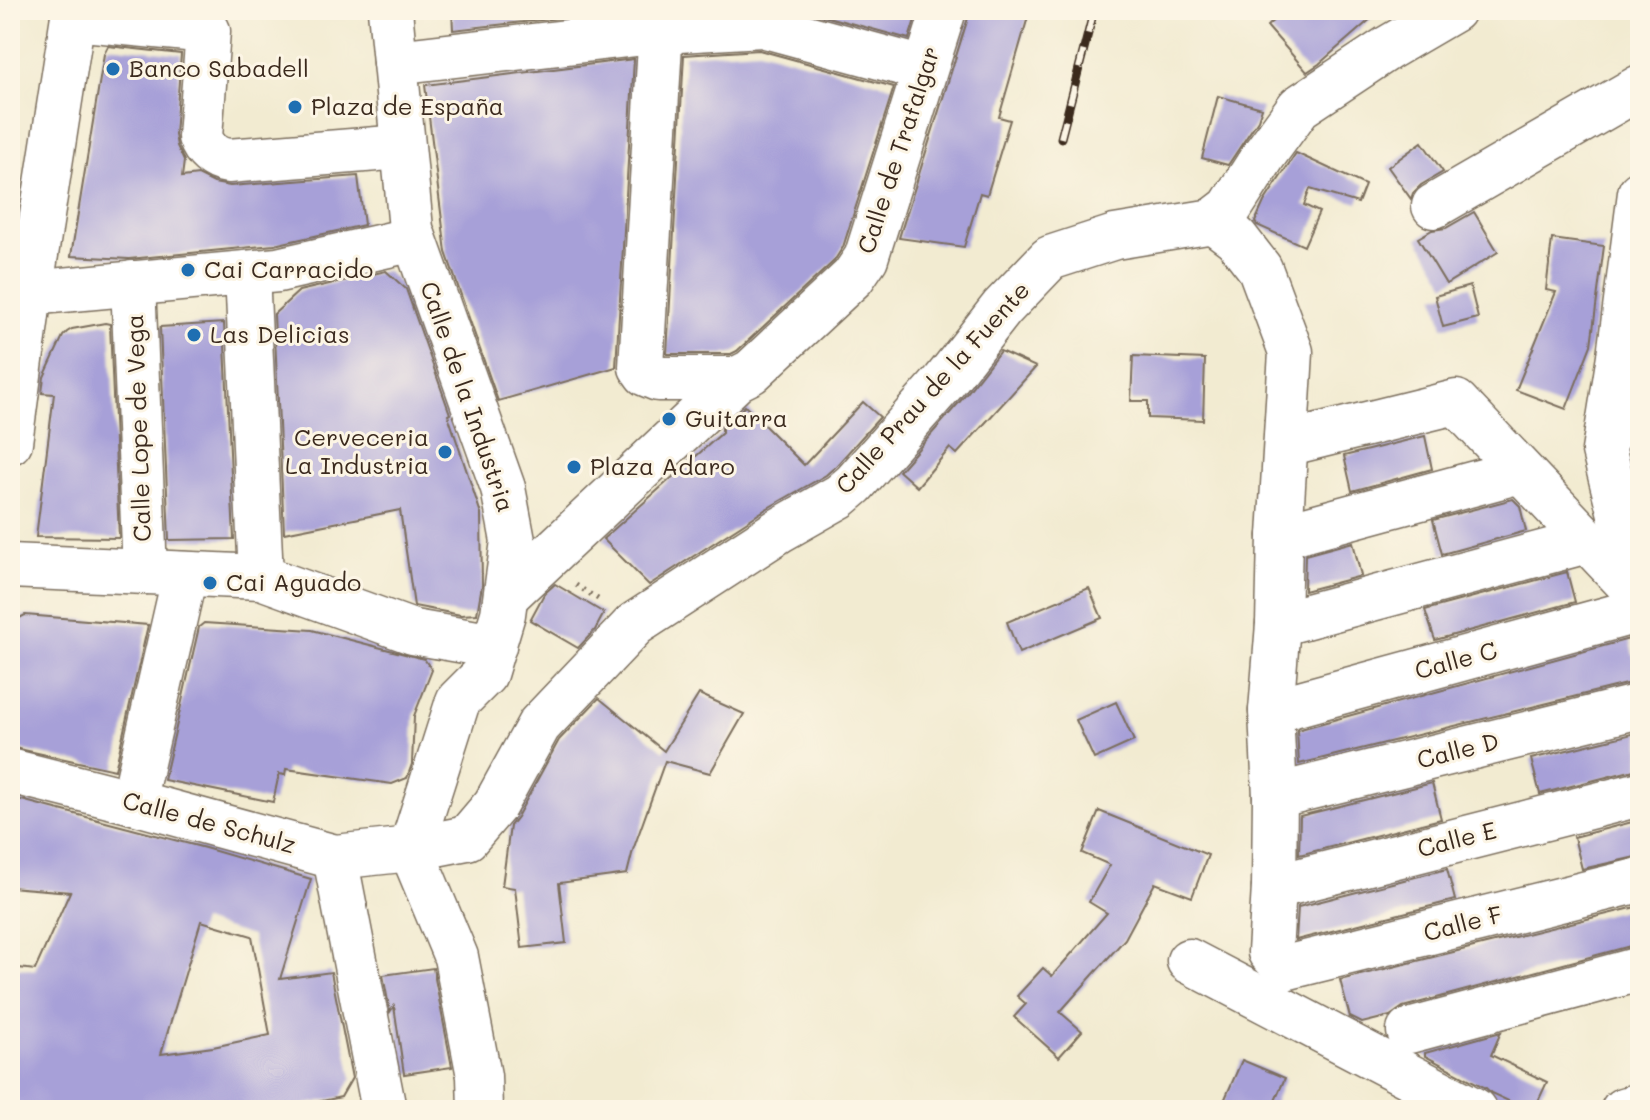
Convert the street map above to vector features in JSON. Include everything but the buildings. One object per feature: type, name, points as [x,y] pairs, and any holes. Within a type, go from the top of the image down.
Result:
[{"type":"street","points":[[10,442],[69,18],[208,31],[200,137],[210,153],[228,161],[402,151],[390,10]]},
{"type":"street","name":"Calle de Trafalgar","points":[[737,379],[751,372],[853,277],[866,258],[944,10]]},
{"type":"street","points":[[1274,887],[1275,796],[1271,711],[1291,352],[1260,269],[1236,238],[1213,221],[1230,208],[1299,107],[1388,48],[1453,10]]},
{"type":"street","points":[[395,62],[662,20],[764,17],[819,41],[924,69]]},
{"type":"street","points":[[662,20],[641,367],[646,374],[658,379],[737,379]]},
{"type":"street","points":[[1434,206],[1640,87]]},
{"type":"street","name":"Calle de la Industria","points":[[402,151],[412,234],[503,488],[513,541],[501,619]]},
{"type":"street","points":[[1640,193],[1630,372],[1604,451],[1640,595]]},
{"type":"street","name":"Calle Prau de la Fuente","points":[[411,849],[467,838],[495,805],[539,725],[635,624],[780,530],[840,496],[854,484],[944,382],[1002,308],[1050,258],[1115,237],[1213,221]]},
{"type":"street","points":[[30,293],[278,270],[412,234]]},
{"type":"street","points":[[247,273],[261,577]]},
{"type":"street","name":"Calle Lope de Vega","points":[[133,283],[165,573],[133,802]]},
{"type":"street","points":[[480,1110],[479,1076],[456,957],[411,849],[458,701],[485,674],[501,619],[542,562],[737,379]]},
{"type":"street","points":[[1286,444],[1456,402],[1640,595]]},
{"type":"street","points":[[1280,536],[1520,471]]},
{"type":"street","points":[[1278,624],[1587,541]]},
{"type":"street","points":[[10,566],[261,577],[413,632],[501,619]]},
{"type":"street","name":"Calle C","points":[[1271,711],[1640,610]]},
{"type":"street","name":"Calle D","points":[[1275,796],[1640,706]]},
{"type":"street","name":"Calle de Schulz","points":[[10,771],[335,857],[411,849]]},
{"type":"street","name":"Calle E","points":[[1274,887],[1640,794]]},
{"type":"street","points":[[335,857],[384,1110]]},
{"type":"street","name":"Calle F","points":[[1274,887],[1270,952],[1285,968],[1640,880]]},
{"type":"street","points":[[1189,961],[1474,1110]]},
{"type":"street","points":[[1409,1031],[1640,969]]},
{"type":"street","points":[[1623,1110],[1640,1105]]},
{"type":"path","points":[[542,562],[635,624]]},
{"type":"green space","points":[[1626,411],[1640,422],[1640,521],[1622,451]]},
{"type":"railway","points":[[1061,138],[1094,10]]},
{"type":"place","name":"Banco Sabadell","points":[[113,69]]},
{"type":"place","name":"Plaza de España","points":[[295,107]]},
{"type":"place","name":"Cai Carracido","points":[[188,270]]},
{"type":"place","name":"Las Delicias","points":[[194,335]]},
{"type":"place","name":"Guitarra","points":[[669,419]]},
{"type":"place","name":"Cerveceria La Industria","points":[[445,452]]},
{"type":"place","name":"Plaza Adaro","points":[[574,467]]},
{"type":"place","name":"Cai Aguado","points":[[210,583]]}]
